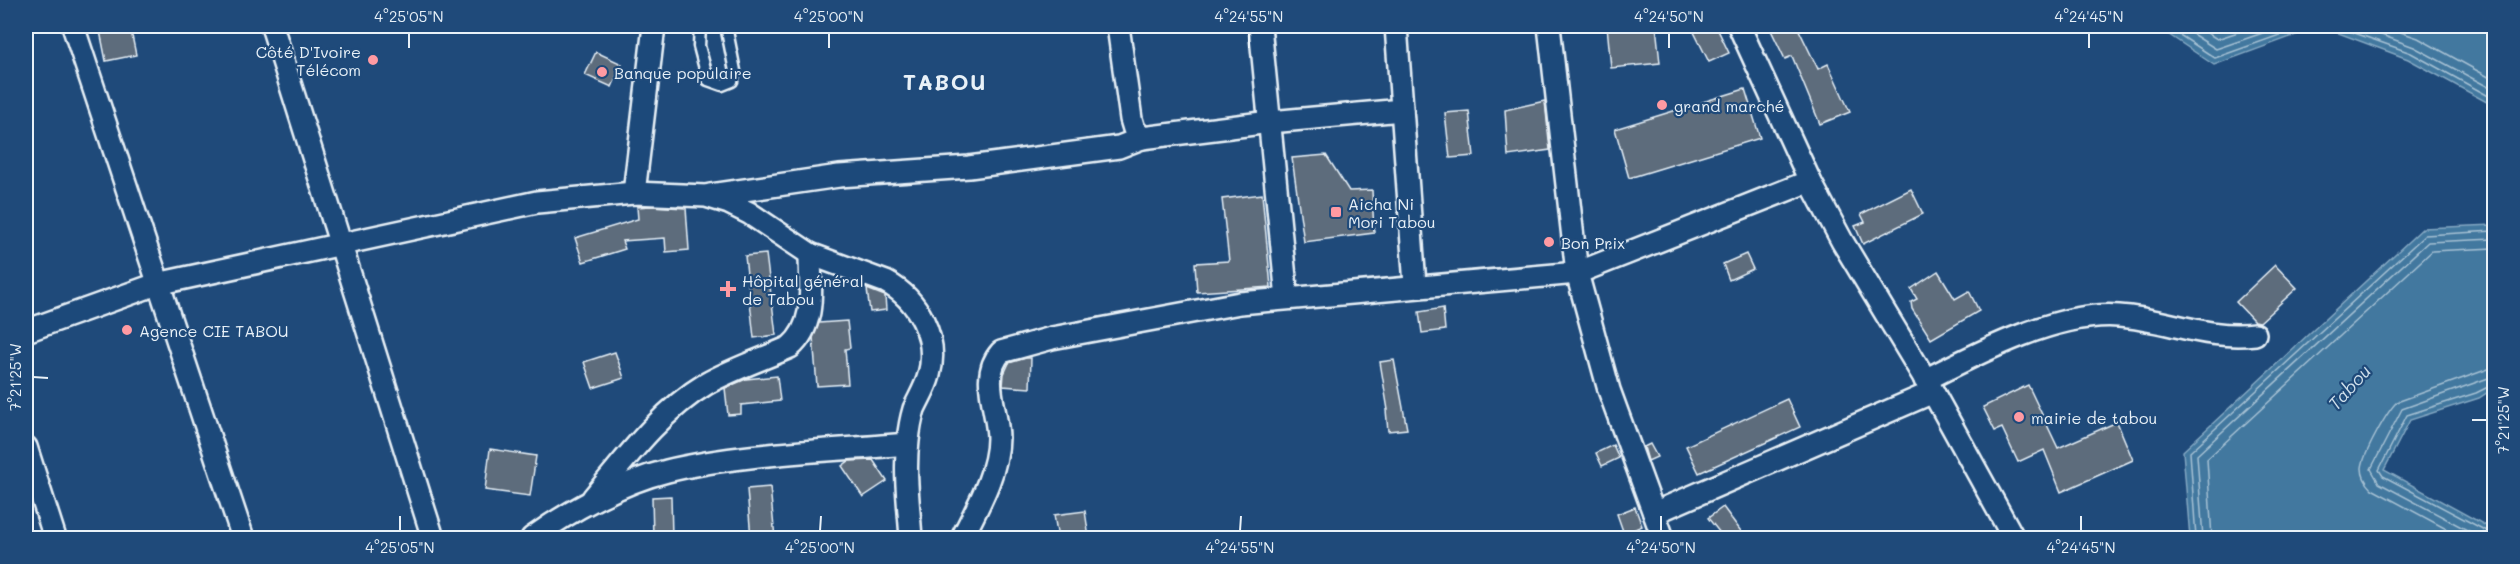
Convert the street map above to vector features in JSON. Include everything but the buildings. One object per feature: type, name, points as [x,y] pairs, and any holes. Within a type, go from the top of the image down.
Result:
[{"type":"street","points":[[73,26],[243,538]]},
{"type":"street","points":[[272,26],[433,538]]},
{"type":"street","points":[[634,193],[654,26]]},
{"type":"street","points":[[1118,26],[1131,118],[1134,129],[1142,138]]},
{"type":"street","points":[[1260,26],[1287,298]]},
{"type":"street","points":[[1396,26],[1415,285]]},
{"type":"street","points":[[1549,26],[1577,273],[1609,390],[1663,538]]},
{"type":"street","points":[[1739,26],[1810,181],[1842,242],[1928,386],[2013,537]]},
{"type":"street","points":[[26,331],[157,284],[537,202],[634,193],[706,196],[839,176],[969,167],[1119,147],[1142,138],[1270,122],[1402,110]]},
{"type":"street","points":[[962,538],[994,465],[998,439],[991,391],[992,371],[996,358],[1001,352],[1052,338],[1189,310],[1415,285],[1577,273],[1810,181]]},
{"type":"street","points":[[706,196],[749,213],[810,254],[886,282],[897,288],[921,313],[928,332],[930,373],[913,411],[907,444],[910,538]]},
{"type":"street","points":[[591,501],[626,458],[670,412],[706,384],[790,347],[801,338],[809,318],[810,254]]},
{"type":"street","points":[[1654,513],[1928,386],[2007,339],[2104,316],[2138,319],[2198,332],[2240,336],[2255,334]]},
{"type":"street","points":[[532,538],[554,522],[591,501],[664,472],[703,463],[907,444]]},
{"type":"street","points":[[26,447],[55,538]]},
{"type":"lane","points":[[700,26],[699,46],[708,80],[722,85],[732,81],[735,71],[726,26]]},
{"type":"water","points":[[2156,26],[2320,26],[2214,65]]},
{"type":"water","points":[[2320,26],[2494,26],[2494,106],[2408,59]]},
{"type":"water","name":"Tabou","points":[[2494,225],[2494,388],[2479,398],[2410,420],[2384,470],[2494,530],[2494,538],[2190,538],[2183,451],[2423,228]]},
{"type":"place","name":"Côté D'Ivoire Télécom","points":[[373,60]]},
{"type":"place","name":"Banque populaire","points":[[602,72]]},
{"type":"place","name":"grand marché","points":[[1662,105]]},
{"type":"place","name":"Aicha Ni Mori Tabou","points":[[1336,212]]},
{"type":"place","name":"Bon Prix","points":[[1549,242]]},
{"type":"place","name":"Hôpital général de Tabou","points":[[728,289]]},
{"type":"place","name":"Agence CIE TABOU","points":[[127,330]]},
{"type":"place","name":"mairie de tabou","points":[[2019,417]]},
{"type":"district","name":"TABOU","points":[[945,81]]}]
